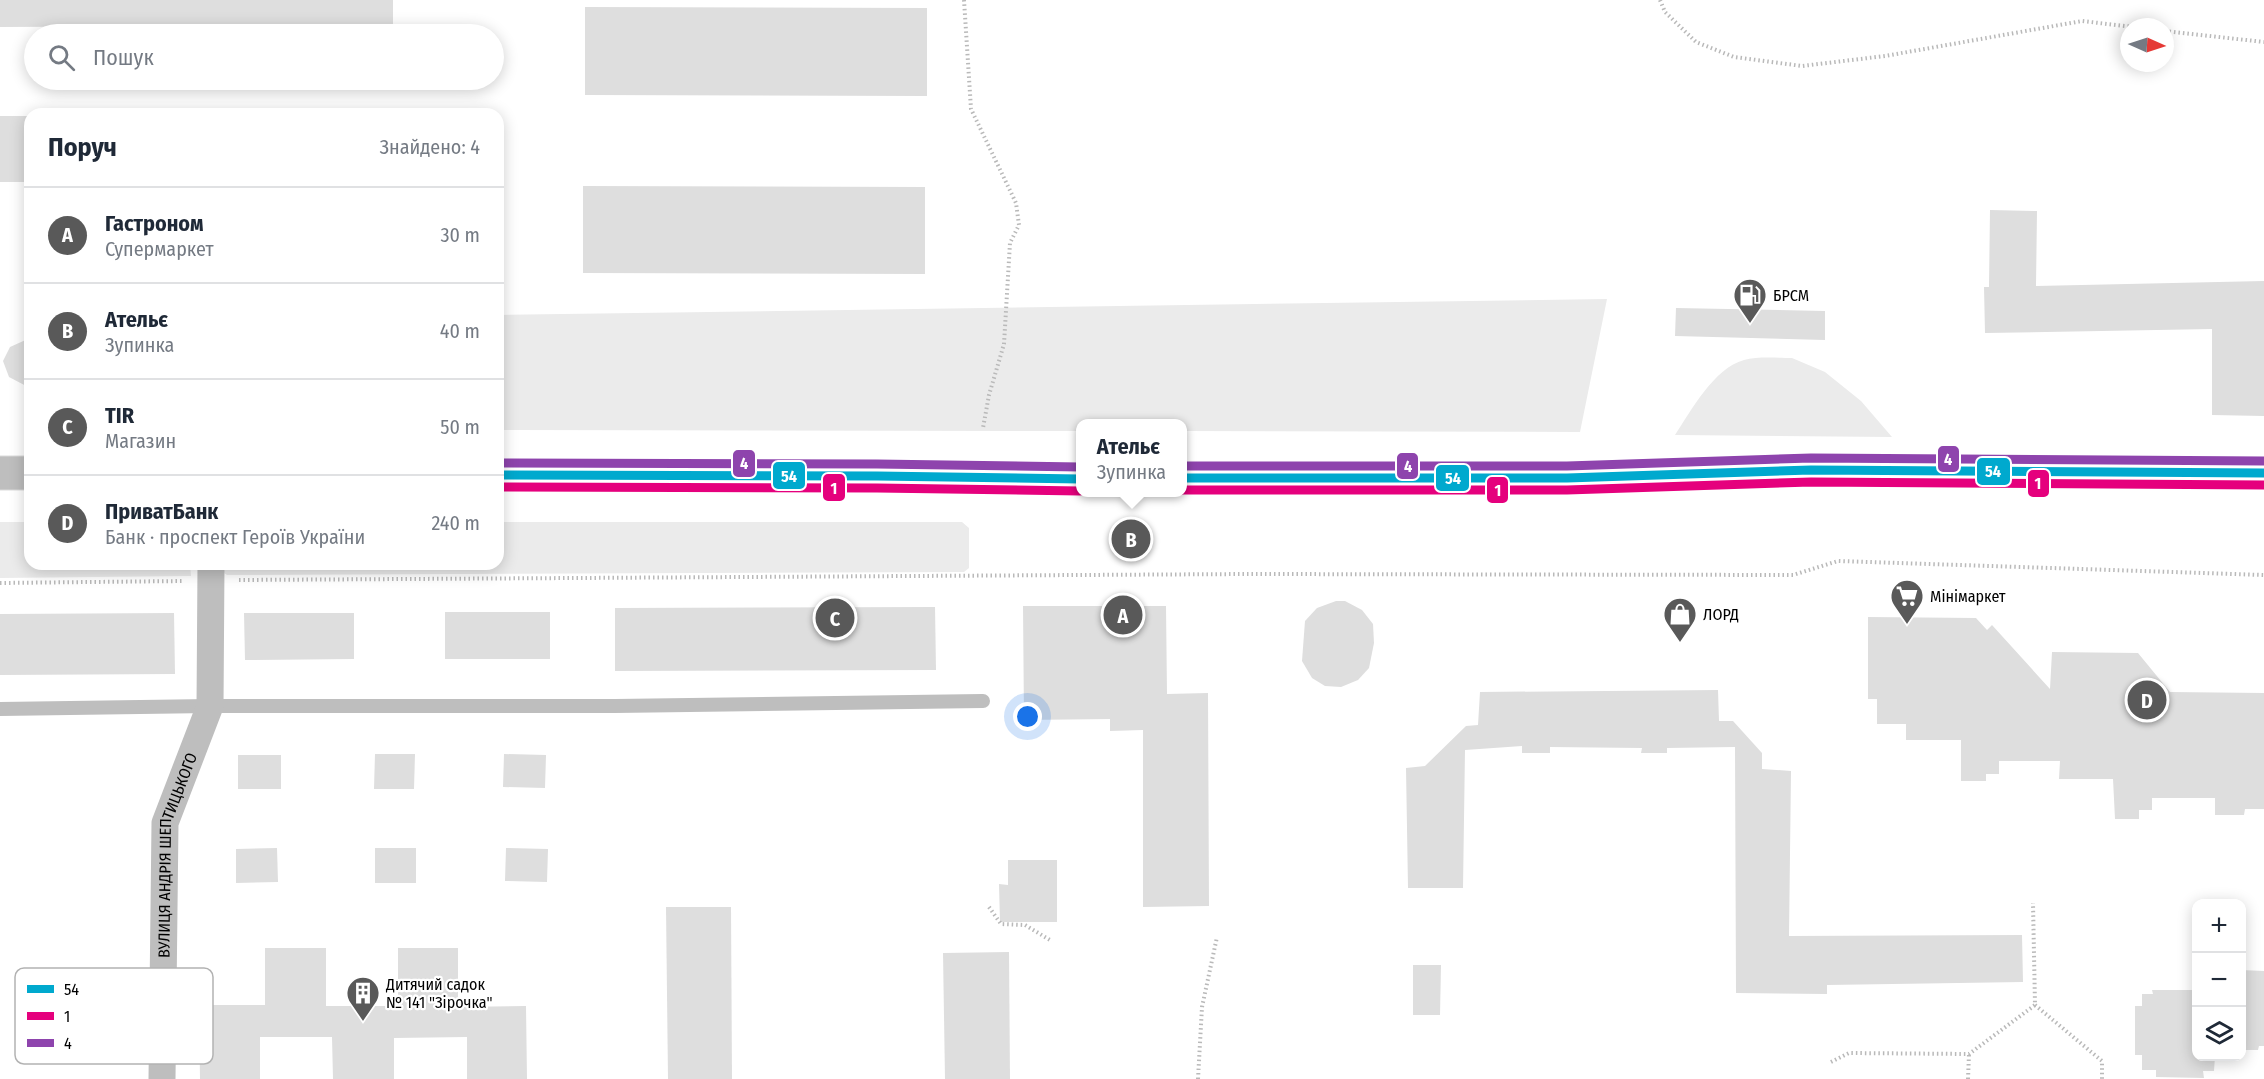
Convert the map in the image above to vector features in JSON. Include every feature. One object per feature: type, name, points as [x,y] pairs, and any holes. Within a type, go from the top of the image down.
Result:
[{"type":"highway","points":[[1187,478],[1567,478],[1811,470],[2264,473]]},
{"type":"highway","points":[[0,473],[24,473]]},
{"type":"highway","points":[[504,475],[1076,478]]},
{"type":"street","points":[[210,706],[211,572]]},
{"type":"street","name":"ВУЛИЦЯ АНДРІЯ ШЕПТИЦЬКОГО","points":[[163,968],[165,823],[210,706]]},
{"type":"street","name":"ВУЛИЦЯ АНДРІЯ ШЕПТИЦЬКОГО","points":[[162,1064],[162,1079]]},
{"type":"lane","points":[[0,709],[210,706],[615,706],[983,701]]},
{"type":"path","points":[[964,0],[971,110],[1016,203],[1019,225],[1010,243],[1004,344],[989,395],[983,428]]},
{"type":"path","points":[[1660,0],[1665,12],[1696,42],[1734,57],[1802,66],[1885,56],[1986,36],[2082,21],[2120,25]]},
{"type":"path","points":[[2174,32],[2264,42]]},
{"type":"path","points":[[0,583],[211,572],[1793,574],[1838,561],[2264,575]]},
{"type":"path","points":[[2033,903],[2035,1005],[2102,1061],[2102,1079]]},
{"type":"path","points":[[989,907],[1001,924],[1025,925],[1050,940]]},
{"type":"path","points":[[1198,1079],[1202,1007],[1217,937]]},
{"type":"path","points":[[1831,1062],[1849,1053],[1969,1054],[2035,1005]]},
{"type":"path","points":[[1968,1079],[1969,1054]]},
{"type":"shaded area","points":[[1607,299],[1580,432],[1187,431],[1187,419],[1076,419],[1076,431],[504,430],[504,315]]},
{"type":"shaded area","points":[[1755,358],[1792,358],[1825,372],[1861,401],[1892,437],[1675,435],[1713,381],[1733,365]]},
{"type":"shaded area","points":[[0,522],[24,522],[24,570],[190,570],[191,576],[0,578]]},
{"type":"shaded area","points":[[504,522],[962,522],[969,528],[969,568],[964,572],[227,575],[224,570],[504,570]]},
{"type":"building","points":[[0,0],[393,0],[393,24],[24,24],[24,27],[0,27]]},
{"type":"building","points":[[585,7],[927,8],[927,96],[585,95]]},
{"type":"building","points":[[0,116],[24,116],[24,182],[0,182]]},
{"type":"building","points":[[583,186],[925,187],[925,274],[583,273]]},
{"type":"building","points":[[1990,210],[2037,211],[2036,286],[2264,281],[2264,416],[2212,415],[2212,329],[1985,333],[1984,287],[1989,287]]},
{"type":"building","name":"БРСМ","points":[[1676,308],[1825,311],[1825,340],[1675,336]]},
{"type":"building","points":[[24,341],[24,385],[9,377],[3,361],[10,347]]},
{"type":"building","points":[[1336,601],[1345,601],[1362,610],[1373,624],[1374,643],[1369,668],[1358,680],[1341,687],[1325,686],[1312,678],[1302,661],[1305,621],[1317,608]]},
{"type":"building","points":[[1023,606],[1166,606],[1167,694],[1208,693],[1209,906],[1143,907],[1143,730],[1110,731],[1110,719],[1024,720]]},
{"type":"building","points":[[935,607],[936,670],[615,671],[615,608]]},
{"type":"building","points":[[445,612],[550,612],[550,659],[445,659]]},
{"type":"building","points":[[174,613],[175,674],[0,675],[0,614]]},
{"type":"building","points":[[244,613],[354,613],[354,659],[245,660]]},
{"type":"building","points":[[1868,617],[1976,618],[1987,630],[1992,625],[2050,689],[2052,652],[2138,653],[2170,692],[2264,693],[2264,809],[2245,809],[2244,815],[2215,815],[2215,798],[2152,798],[2152,810],[2139,810],[2139,819],[2115,819],[2113,779],[2059,779],[2060,761],[1999,761],[1999,774],[1986,774],[1986,781],[1961,781],[1961,740],[1906,740],[1906,724],[1877,724],[1877,699],[1868,699]]},
{"type":"building","points":[[1718,690],[1719,721],[1733,721],[1762,753],[1762,769],[1791,771],[1789,936],[2022,935],[2023,982],[1827,985],[1827,994],[1736,993],[1735,747],[1667,748],[1667,753],[1641,753],[1642,748],[1550,747],[1550,753],[1522,753],[1522,746],[1465,750],[1463,888],[1408,888],[1406,768],[1425,766],[1466,726],[1478,725],[1480,692]]},
{"type":"building","points":[[375,754],[415,754],[414,789],[374,789]]},
{"type":"building","points":[[504,754],[546,755],[545,788],[503,787]]},
{"type":"building","points":[[238,755],[281,755],[281,789],[238,789]]},
{"type":"building","points":[[277,848],[278,882],[236,883],[236,849]]},
{"type":"building","points":[[375,848],[416,848],[416,883],[375,883]]},
{"type":"building","points":[[506,848],[548,849],[547,882],[505,881]]},
{"type":"building","points":[[1008,860],[1057,860],[1057,922],[1000,922],[999,884],[1008,885]]},
{"type":"building","points":[[666,907],[731,907],[732,1079],[668,1079]]},
{"type":"building","name":"Дитячий садок № 141 \"Зірочка\"","points":[[265,948],[326,948],[326,1006],[398,1006],[398,948],[458,948],[458,1007],[526,1006],[527,1079],[467,1079],[467,1037],[394,1038],[394,1079],[333,1079],[332,1037],[260,1037],[260,1079],[200,1079],[200,1064],[213,1064],[213,1005],[265,1005]]},
{"type":"building","points":[[1009,952],[1010,1079],[945,1079],[943,953]]},
{"type":"building","points":[[1413,965],[1441,965],[1440,1015],[1413,1015]]},
{"type":"building","points":[[2246,970],[2264,971],[2264,1046],[2259,1046],[2258,1050],[2246,1050]]},
{"type":"building","points":[[2152,990],[2192,990],[2192,1061],[2215,1061],[2214,1071],[2203,1071],[2204,1078],[2156,1077],[2156,1070],[2142,1070],[2142,1055],[2135,1055],[2135,1006],[2142,1006],[2142,994],[2153,994]]},
{"type":"transit line","name":"4","points":[[1187,466],[1567,466],[1811,458],[2264,461]]},
{"type":"transit line","name":"4","points":[[504,463],[1076,467]]},
{"type":"transit line","name":"54","points":[[1187,478],[1567,478],[1811,470],[2264,473]]},
{"type":"transit line","name":"54","points":[[504,475],[1076,479]]},
{"type":"transit line","name":"1","points":[[1187,490],[1567,490],[1811,482],[2264,485]]},
{"type":"transit line","name":"1","points":[[504,487],[1076,491]]},
{"type":"place","name":"БРСМ","points":[[1750,324]]},
{"type":"place","name":"Ательє","points":[[1131,539]]},
{"type":"place","name":"Гастроном","points":[[1123,615]]},
{"type":"place","name":"TIR","points":[[835,618]]},
{"type":"place","name":"Мінімаркет","points":[[1907,625]]},
{"type":"place","name":"ЛОРД","points":[[1680,643]]},
{"type":"place","name":"ПриватБанк","points":[[2147,700]]},
{"type":"place","name":"Дитячий садок № 141 \"Зірочка\"","points":[[363,1022]]}]
